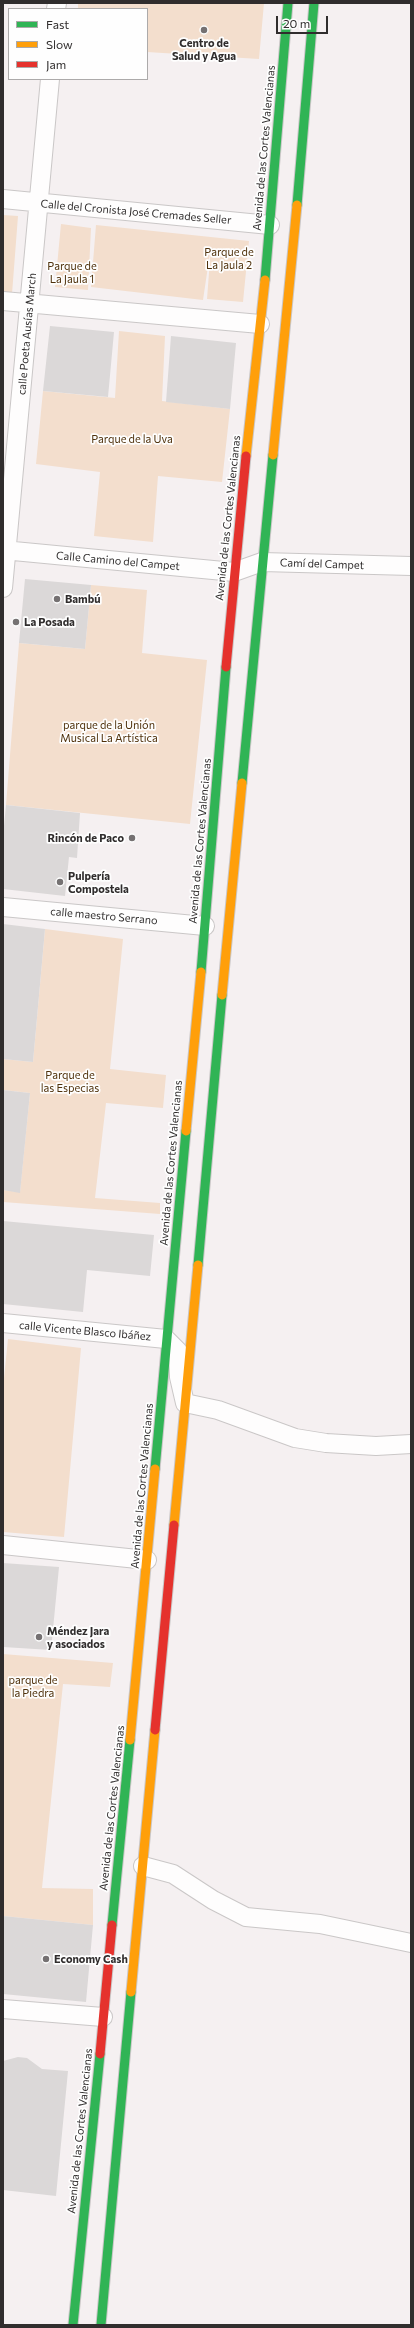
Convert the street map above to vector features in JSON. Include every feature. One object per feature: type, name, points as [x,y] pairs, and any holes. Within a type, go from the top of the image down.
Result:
[{"type":"street","name":"Avenida de las Cortes Valencianas","points":[[73,2325],[147,1560],[166,1339],[205,926],[234,572],[270,224],[288,3]]},
{"type":"street","points":[[101,2325],[262,562],[290,290],[314,3]]},
{"type":"street","name":"calle Poeta Ausías March","points":[[3,588],[5,550],[30,304],[50,80]]},
{"type":"street","name":"Calle del Cronista José Cremades Seller","points":[[3,199],[270,224]]},
{"type":"street","points":[[3,301],[260,324]]},
{"type":"street","name":"Calle Camino del Campet","points":[[5,550],[234,572]]},
{"type":"street","name":"Camí del Campet","points":[[234,572],[262,562],[411,566]]},
{"type":"street","name":"calle maestro Serrano","points":[[3,907],[205,926]]},
{"type":"street","name":"calle Vicente Blasco Ibáñez","points":[[3,1324],[166,1339]]},
{"type":"street","points":[[166,1339],[178,1351],[179,1377],[185,1403]]},
{"type":"street","points":[[185,1403],[218,1410],[295,1438],[326,1443],[376,1446],[411,1444]]},
{"type":"street","points":[[3,1546],[147,1560]]},
{"type":"street","points":[[143,1866],[173,1874],[213,1900],[246,1917],[320,1924],[411,1943]]},
{"type":"street","points":[[3,2009],[103,2017]]},
{"type":"green space","name":"Centro de Salud y Agua","points":[[78,3],[264,3],[259,59],[148,52],[148,8],[78,8]]},
{"type":"green space","points":[[3,215],[18,216],[12,294],[3,293]]},
{"type":"green space","name":"Parque de La Jaula 1","points":[[61,224],[91,228],[88,290],[55,287]]},
{"type":"green space","name":"Parque de La Jaula 2","points":[[96,225],[249,241],[243,302],[207,299],[211,246],[203,300],[91,287]]},
{"type":"green space","name":"Parque de la Uva","points":[[119,331],[165,336],[162,401],[230,409],[222,482],[158,476],[153,542],[94,536],[100,472],[36,464],[43,391],[115,398]]},
{"type":"green space","name":"parque de la Unión Musical La Artística","points":[[91,585],[147,590],[142,653],[207,660],[190,824],[6,805],[19,643],[85,649]]},
{"type":"green space","name":"Parque de las Especias","points":[[45,929],[123,939],[110,1069],[166,1075],[163,1108],[106,1103],[95,1198],[160,1203],[160,1214],[3,1202],[3,1190],[20,1192],[30,1093],[3,1090],[3,1059],[33,1062]]},
{"type":"green space","points":[[8,1339],[81,1348],[64,1537],[3,1532],[3,1388]]},
{"type":"green space","name":"parque de la Piedra","points":[[3,1654],[113,1663],[110,1687],[63,1684],[42,1888],[93,1889],[93,1925],[3,1916]]},
{"type":"building","points":[[50,326],[114,332],[108,397],[43,391]]},
{"type":"building","points":[[171,336],[236,343],[230,409],[166,402]]},
{"type":"building","points":[[25,579],[91,585],[85,649],[19,643]]},
{"type":"building","points":[[6,805],[80,813],[77,858],[69,857],[65,896],[3,889],[3,836]]},
{"type":"building","points":[[3,924],[45,929],[33,1062],[3,1059]]},
{"type":"building","points":[[3,1090],[30,1093],[20,1193],[3,1190]]},
{"type":"building","points":[[3,1221],[154,1235],[150,1276],[87,1270],[83,1312],[3,1304]]},
{"type":"building","points":[[3,1563],[59,1567],[51,1650],[3,1647]]},
{"type":"building","name":"Economy Cash","points":[[3,1916],[93,1925],[86,2002],[3,1994]]},
{"type":"building","points":[[18,2057],[27,2058],[42,2069],[68,2071],[56,2196],[3,2190],[3,2061]]},
{"type":"traffic: fast","points":[[265,280],[288,3]]},
{"type":"traffic: fast","points":[[297,205],[314,3]]},
{"type":"traffic: fast","points":[[242,783],[273,455]]},
{"type":"traffic: fast","points":[[201,972],[226,667]]},
{"type":"traffic: fast","points":[[198,1265],[222,995]]},
{"type":"traffic: fast","points":[[155,1469],[186,1131]]},
{"type":"traffic: fast","points":[[112,1925],[130,1740]]},
{"type":"traffic: fast","points":[[101,2325],[131,1992]]},
{"type":"traffic: fast","points":[[73,2325],[100,2054]]},
{"type":"traffic: slow","points":[[273,455],[297,205]]},
{"type":"traffic: slow","points":[[246,456],[265,280]]},
{"type":"traffic: slow","points":[[222,995],[242,783]]},
{"type":"traffic: slow","points":[[186,1131],[201,972]]},
{"type":"traffic: slow","points":[[174,1525],[198,1265]]},
{"type":"traffic: slow","points":[[130,1740],[155,1469]]},
{"type":"traffic: slow","points":[[131,1992],[155,1730]]},
{"type":"traffic: jam","points":[[226,667],[246,456]]},
{"type":"traffic: jam","points":[[155,1730],[174,1525]]},
{"type":"traffic: jam","points":[[100,2054],[112,1925]]},
{"type":"place","name":"Centro de Salud y Agua","points":[[204,30]]},
{"type":"place","name":"Bambú","points":[[57,599]]},
{"type":"place","name":"La Posada","points":[[16,622]]},
{"type":"place","name":"Rincón de Paco","points":[[132,838]]},
{"type":"place","name":"Pulpería Compostela","points":[[60,882]]},
{"type":"place","name":"Méndez Jara y asociados","points":[[39,1637]]},
{"type":"place","name":"Economy Cash","points":[[46,1959]]}]
